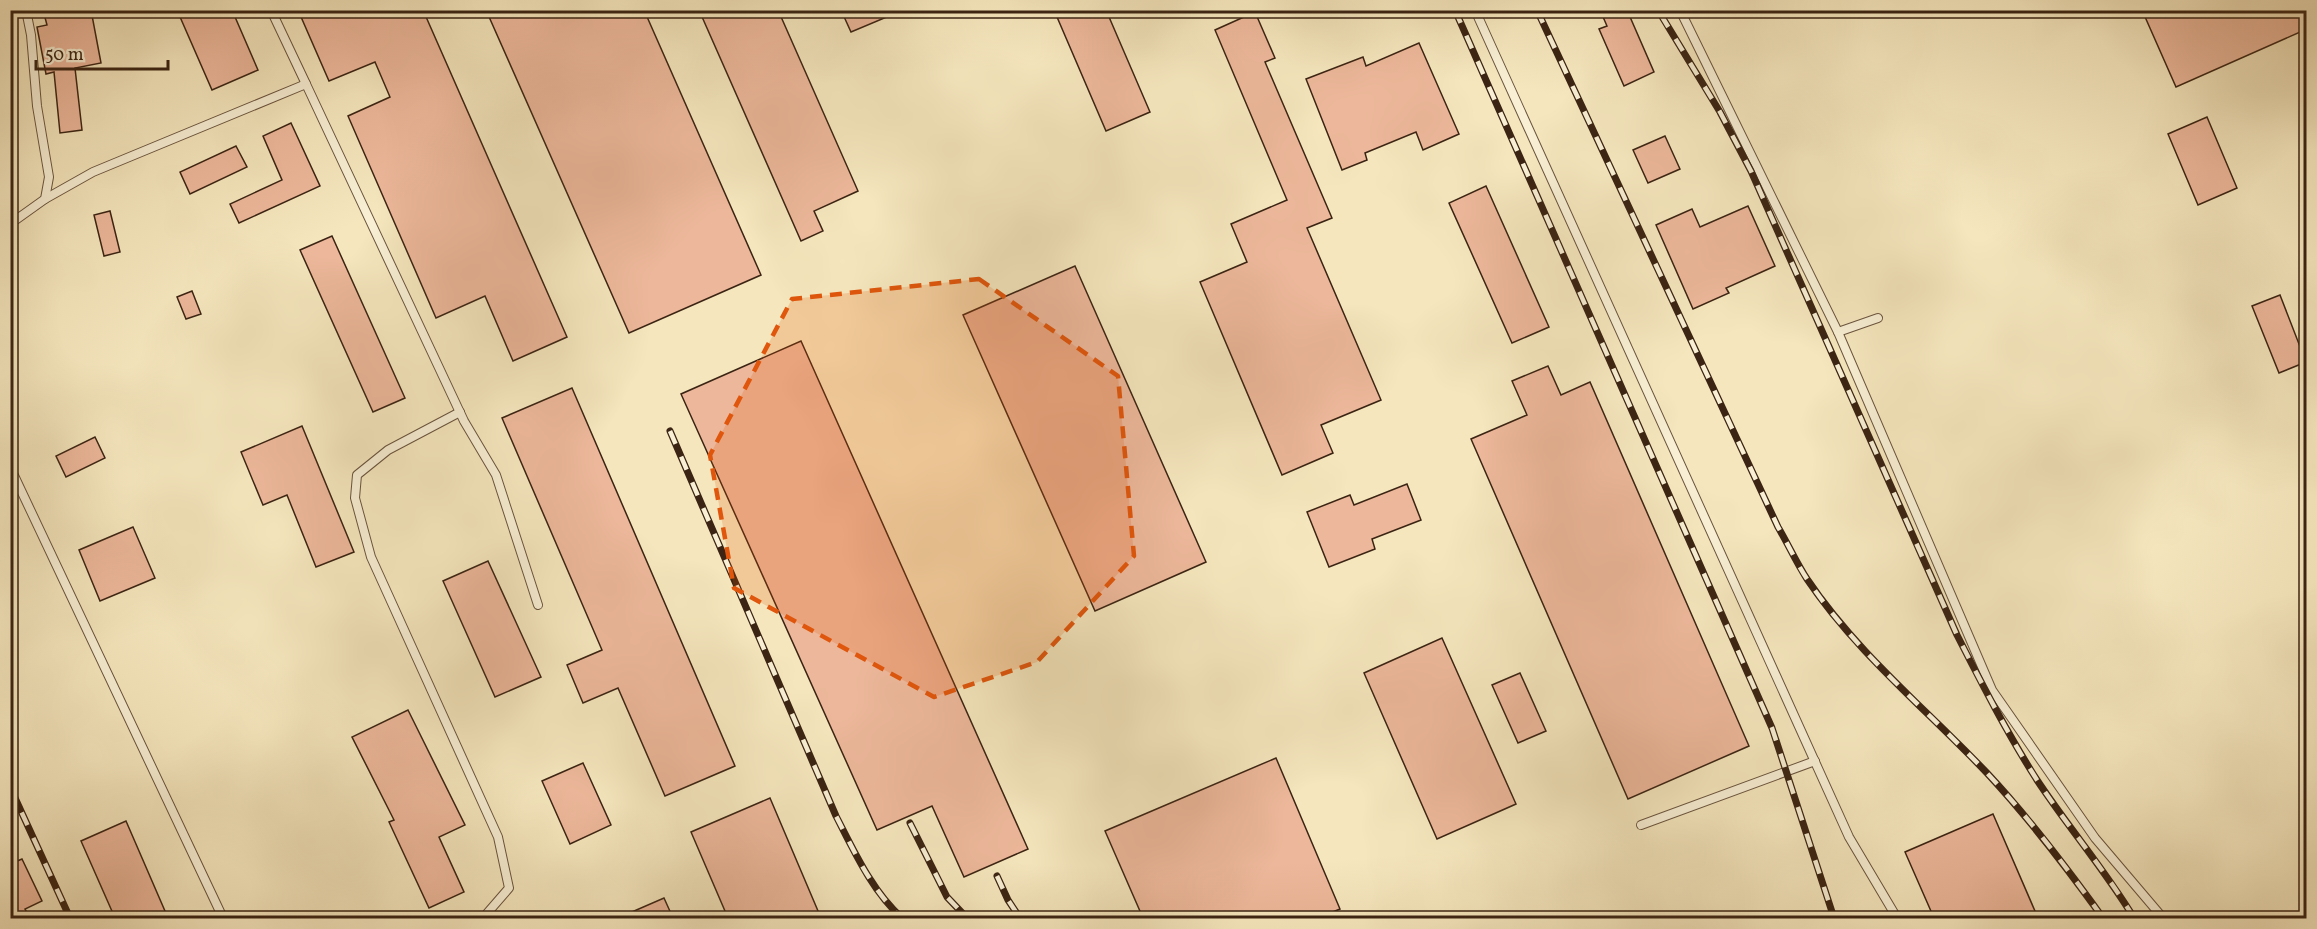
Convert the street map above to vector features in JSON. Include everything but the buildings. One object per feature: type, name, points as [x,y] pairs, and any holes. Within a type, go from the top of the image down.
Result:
[{"type":"lane","points":[[26,10],[31,35],[37,106],[49,177],[45,199]]},
{"type":"lane","points":[[271,10],[460,412],[496,475],[538,605]]},
{"type":"lane","points":[[1475,10],[1849,837],[1897,918]]},
{"type":"lane","points":[[1680,10],[1838,332],[1992,690],[2095,838],[2163,918]]},
{"type":"lane","points":[[10,224],[45,199],[93,172],[306,84]]},
{"type":"lane","points":[[1838,332],[1878,318]]},
{"type":"lane","points":[[460,412],[388,450],[365,468],[357,475],[355,498],[371,556],[498,837],[509,888],[483,918]]},
{"type":"lane","points":[[10,467],[223,918]]},
{"type":"lane","points":[[1641,825],[1815,761]]},
{"type":"highlighted area","points":[[979,279],[1118,376],[1134,556],[1037,662],[934,697],[734,588],[710,455],[792,299]]},
{"type":"railway","points":[[1455,10],[1772,728],[1834,918]]},
{"type":"railway","points":[[1537,10],[1778,527],[1807,579],[1826,606],[1869,656],[2003,790],[2103,918]]},
{"type":"railway","points":[[1661,15],[1720,112],[1751,171],[1957,635],[1985,690],[2037,780],[2134,918]]},
{"type":"railway","points":[[670,431],[836,816],[873,883],[902,918]]},
{"type":"railway","points":[[10,787],[70,918]]},
{"type":"railway","points":[[910,823],[947,897],[967,918]]},
{"type":"railway","points":[[997,876],[1008,900],[1020,918]]}]
